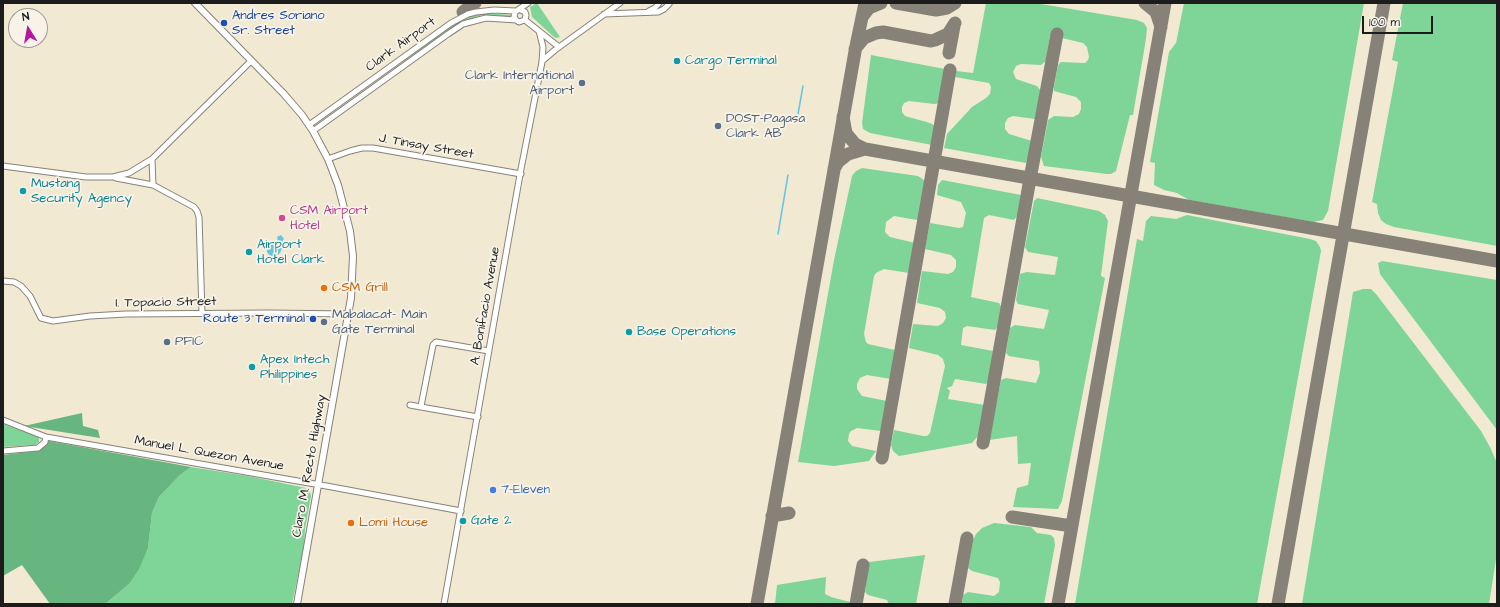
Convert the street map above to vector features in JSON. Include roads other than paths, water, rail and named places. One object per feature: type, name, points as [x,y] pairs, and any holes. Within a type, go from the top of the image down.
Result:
[{"type":"main road","name":"Claro M. Recto Highway","points":[[195,3],[284,94],[313,130],[328,159],[338,185],[352,243],[352,285],[348,314],[297,604]]},
{"type":"street","points":[[525,20],[521,22],[516,20],[514,15],[528,3]]},
{"type":"street","points":[[542,62],[546,56],[620,3]]},
{"type":"street","points":[[645,13],[656,8],[659,3]]},
{"type":"street","points":[[604,14],[658,12],[669,4]]},
{"type":"street","points":[[518,10],[525,12],[525,20]]},
{"type":"street","name":"Clark Airport","points":[[309,125],[451,23],[468,14],[485,11],[518,10]]},
{"type":"street","name":"Clark Airport","points":[[313,130],[464,24],[486,18],[516,20]]},
{"type":"street","points":[[525,20],[559,47]]},
{"type":"street","name":"A. Bonifacio Avenue","points":[[444,604],[542,62],[543,47],[539,31]]},
{"type":"street","points":[[399,60],[403,66]]},
{"type":"street","points":[[113,177],[129,173],[152,159],[251,61]]},
{"type":"street","name":"J. Tinsay Street","points":[[328,159],[362,148],[373,148],[521,174]]},
{"type":"street","points":[[152,159],[153,185]]},
{"type":"street","points":[[3,166],[86,177],[113,177],[153,185],[194,206],[199,217],[202,313]]},
{"type":"street","name":"I. Topacio Street","points":[[3,281],[14,282],[21,286],[30,296],[41,318],[53,321],[108,315],[202,313],[348,314]]},
{"type":"street","points":[[421,406],[434,343],[438,341],[489,351]]},
{"type":"street","points":[[410,404],[478,417]]},
{"type":"street","name":"Manuel L. Quezon Avenue","points":[[3,420],[46,437],[318,484],[460,511]]},
{"type":"street","points":[[3,451],[38,448],[45,442],[46,437]]},
{"type":"water","points":[[281,235],[284,239],[282,242],[279,242],[282,248],[280,253],[276,256],[270,256],[267,252],[267,244],[270,241],[278,241],[277,237]]},
{"type":"waterway","points":[[798,114],[803,86]]},
{"type":"waterway","points":[[778,234],[788,175]]},
{"type":"place","name":"Andres Soriano Sr. Street","points":[[224,23]]},
{"type":"place","name":"Cargo Terminal","points":[[677,61]]},
{"type":"place","name":"Clark International Airport","points":[[582,83]]},
{"type":"place","name":"DOST-Pagasa Clark AB","points":[[718,126]]},
{"type":"place","name":"Mustang Security Agency","points":[[23,191]]},
{"type":"place","name":"CSM Airport Hotel","points":[[282,218]]},
{"type":"place","name":"Airport Hotel Clark","points":[[249,252]]},
{"type":"place","name":"CSM Grill","points":[[324,288]]},
{"type":"place","name":"Route 3 Terminal","points":[[313,319]]},
{"type":"place","name":"Mabalacat- Main Gate Terminal","points":[[324,322]]},
{"type":"place","name":"Base Operations","points":[[629,332]]},
{"type":"place","name":"PFIC","points":[[167,342]]},
{"type":"place","name":"Apex Intech Philippines","points":[[252,367]]},
{"type":"place","name":"7-Eleven","points":[[493,490]]},
{"type":"place","name":"Gate 2","points":[[463,521]]},
{"type":"place","name":"Lomi House","points":[[351,523]]}]
